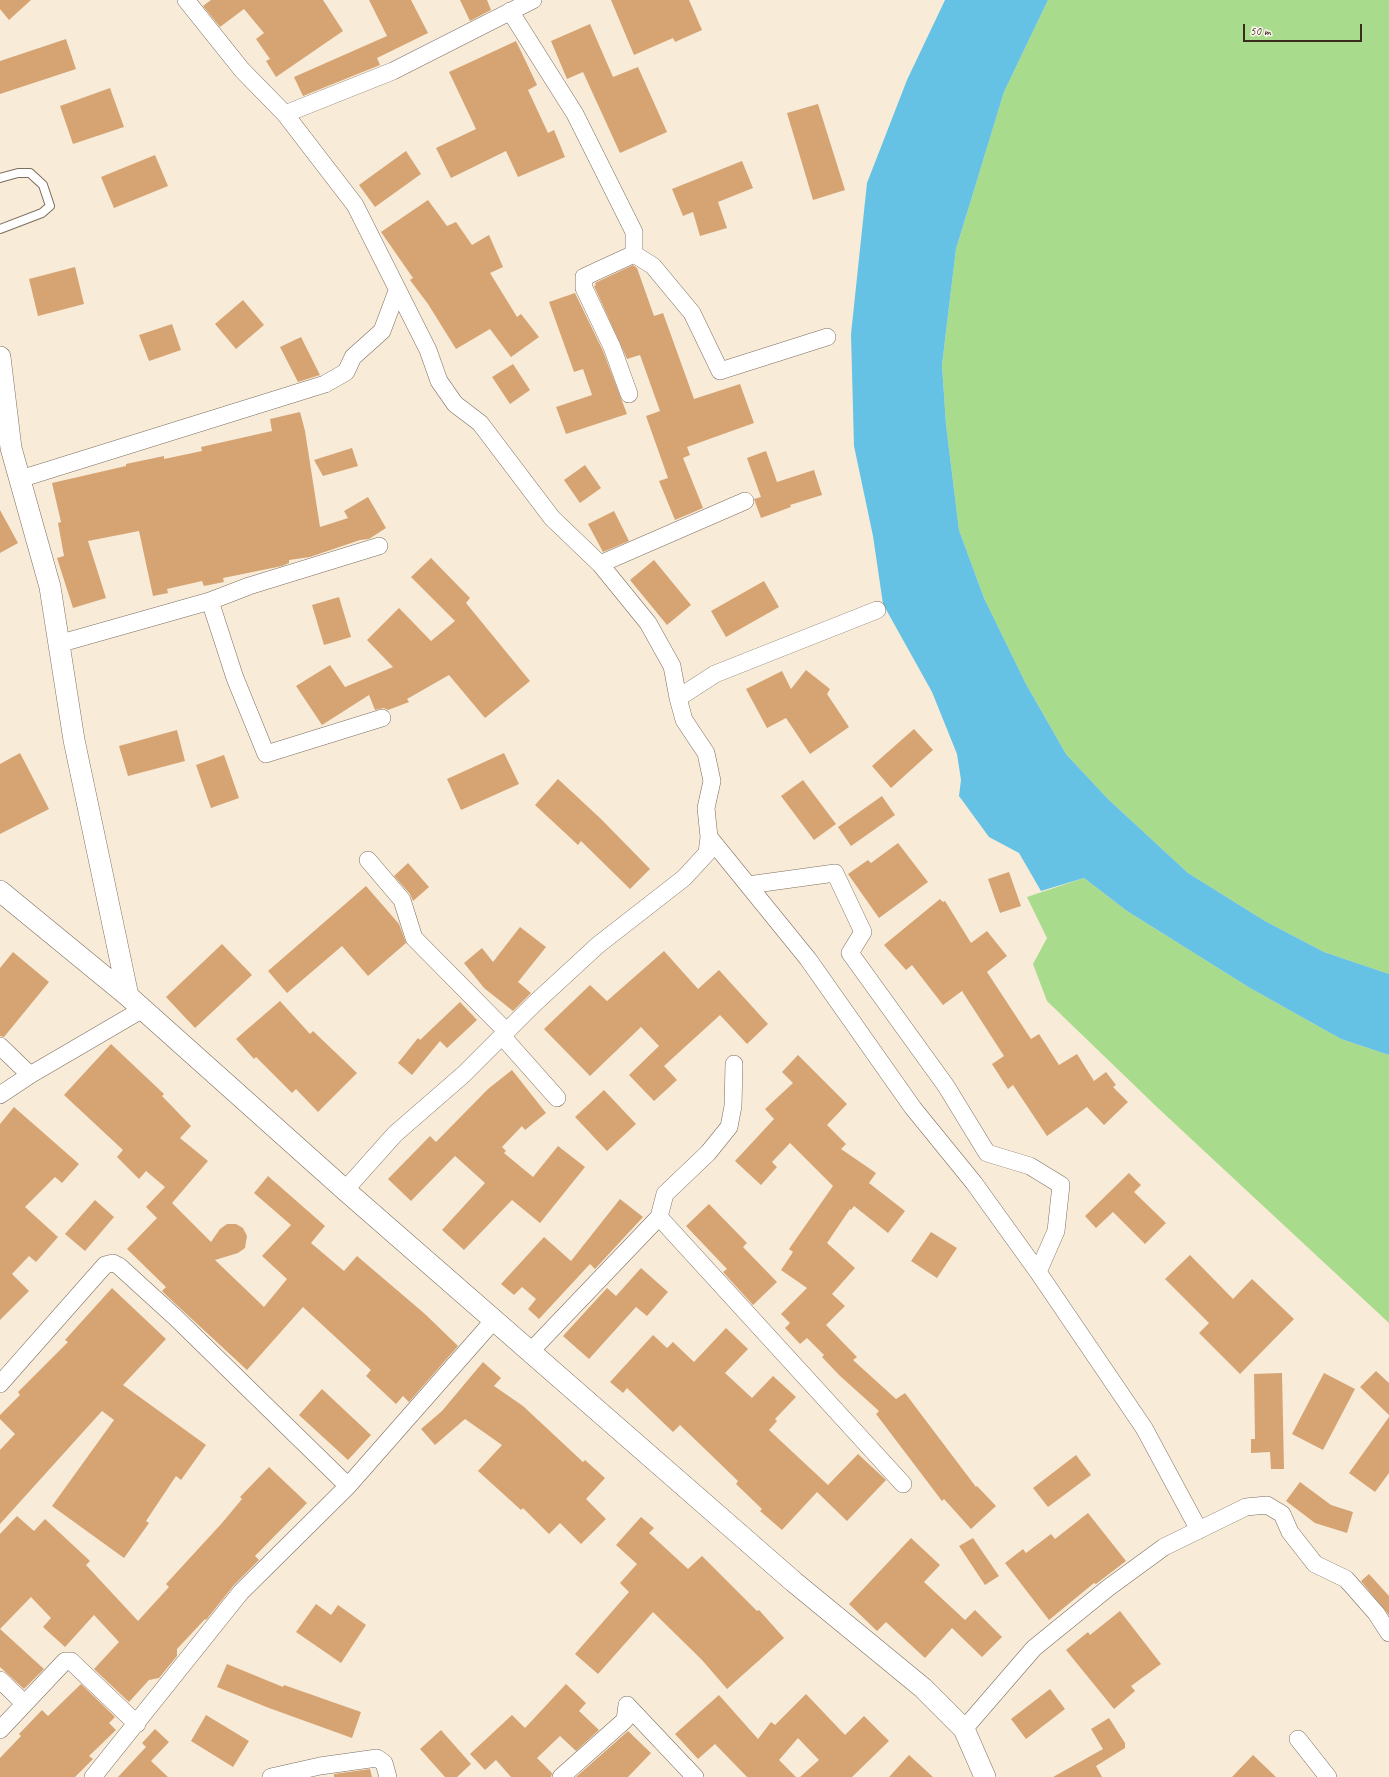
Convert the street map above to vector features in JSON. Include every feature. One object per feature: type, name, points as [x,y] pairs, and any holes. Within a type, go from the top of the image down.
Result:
[{"type":"street","points":[[186,0],[242,70],[285,114],[355,205],[428,350],[439,381],[455,404],[480,423],[552,518],[600,564],[648,623],[672,666],[684,720],[706,753],[712,781],[706,808],[708,836],[707,853],[684,878],[598,945],[464,1074],[396,1134],[346,1190]]},
{"type":"street","points":[[285,114],[393,72],[532,0]]},
{"type":"street","points":[[510,11],[575,114],[634,232],[634,254]]},
{"type":"street","points":[[634,254],[653,266],[692,313],[720,371],[827,337]]},
{"type":"street","points":[[629,394],[612,347],[584,288],[584,277],[634,254]]},
{"type":"street","points":[[20,479],[325,384],[346,372],[353,356],[382,331],[398,291]]},
{"type":"street","points":[[0,357],[5,443],[20,479],[50,587],[74,740],[136,1003]]},
{"type":"street","points":[[600,564],[745,501]]},
{"type":"street","points":[[58,644],[210,601],[249,586],[379,546]]},
{"type":"street","points":[[210,601],[235,678],[266,754],[382,718]]},
{"type":"street","points":[[678,698],[715,674],[877,610]]},
{"type":"street","points":[[708,836],[808,959],[913,1108],[974,1183],[1038,1272],[1144,1428],[1199,1530]]},
{"type":"street","points":[[368,860],[402,900],[414,938],[504,1034],[557,1098]]},
{"type":"street","points":[[748,885],[835,873],[863,932],[850,953],[946,1086],[987,1153],[1030,1166],[1061,1185],[1056,1232],[1038,1272]]},
{"type":"street","points":[[0,891],[136,1003],[530,1352],[794,1582],[923,1688],[964,1730],[985,1777]]},
{"type":"street","points":[[0,1095],[136,1003]]},
{"type":"street","points":[[0,1046],[30,1075]]},
{"type":"street","points":[[530,1352],[659,1217],[665,1194],[708,1153],[729,1127],[733,1106],[734,1064]]},
{"type":"street","points":[[659,1217],[903,1484]]},
{"type":"street","points":[[0,1384],[105,1265],[113,1262],[175,1317],[348,1486]]},
{"type":"street","points":[[93,1777],[137,1724],[241,1592],[348,1486],[494,1320]]},
{"type":"street","points":[[964,1730],[1034,1648],[1108,1588],[1164,1547],[1246,1507],[1267,1505],[1282,1514],[1290,1532],[1315,1564],[1346,1580],[1376,1613],[1389,1633]]},
{"type":"street","points":[[0,1730],[65,1661],[71,1661],[137,1724]]},
{"type":"street","points":[[0,1680],[24,1703]]},
{"type":"street","points":[[561,1777],[625,1720],[627,1705],[695,1777]]},
{"type":"street","points":[[1298,1739],[1328,1777]]},
{"type":"street","points":[[271,1777],[320,1766],[377,1758],[384,1763],[388,1777]]},
{"type":"lane","points":[[0,178],[30,173],[43,185],[50,206],[42,213],[0,229]]},
{"type":"green space","points":[[1048,0],[1389,0],[1389,974],[1324,952],[1265,921],[1188,873],[1108,799],[1066,754],[1026,684],[984,598],[959,530],[946,424],[942,365],[956,249],[1004,92]]},
{"type":"green space","points":[[1084,878],[1127,911],[1250,988],[1341,1039],[1389,1055],[1389,1323],[1159,1109],[1047,1001],[1033,964],[1047,938],[1027,897]]},
{"type":"water","points":[[945,0],[1048,0],[1004,92],[956,249],[942,365],[946,424],[959,530],[984,598],[1026,684],[1066,754],[1108,799],[1188,873],[1265,921],[1324,952],[1389,974],[1389,1055],[1341,1039],[1250,988],[1127,911],[1084,878],[1041,891],[1019,853],[989,837],[959,796],[961,780],[957,754],[932,692],[883,604],[873,536],[854,446],[851,334],[867,183],[907,80]]},
{"type":"building","points":[[0,0],[31,0],[9,20],[0,9]]},
{"type":"building","points":[[211,0],[323,0],[343,31],[276,77],[266,61],[270,59],[256,39],[264,33],[244,9],[220,27],[203,6]]},
{"type":"building","points":[[369,0],[411,0],[428,33],[377,58],[380,65],[303,96],[294,77],[387,36]]},
{"type":"building","points":[[460,0],[487,0],[491,10],[470,21]]},
{"type":"building","points":[[611,0],[689,0],[702,30],[675,42],[673,38],[634,55]]},
{"type":"building","points":[[590,24],[613,77],[638,67],[667,132],[620,153],[583,72],[567,79],[551,41]]},
{"type":"building","points":[[66,39],[76,69],[0,94],[0,61]]},
{"type":"building","points":[[516,41],[537,85],[528,90],[548,133],[554,130],[565,157],[518,177],[506,151],[451,178],[436,148],[476,129],[449,72]]},
{"type":"building","points":[[110,88],[124,127],[73,144],[60,106]]},
{"type":"building","points":[[818,104],[845,190],[813,200],[787,113]]},
{"type":"building","points":[[406,151],[421,174],[375,207],[359,185]]},
{"type":"building","points":[[155,155],[168,186],[114,208],[101,177]]},
{"type":"building","points":[[742,161],[753,188],[718,202],[727,228],[700,236],[693,212],[683,216],[672,189]]},
{"type":"building","points":[[428,200],[447,226],[456,222],[472,245],[489,235],[503,267],[490,273],[517,317],[521,314],[539,337],[511,357],[490,329],[456,349],[428,304],[410,280],[413,278],[381,232]]},
{"type":"building","points":[[633,265],[637,268],[654,316],[663,313],[694,399],[740,384],[754,423],[687,447],[690,455],[683,458],[703,508],[675,520],[659,481],[668,478],[646,416],[660,411],[640,355],[627,359],[594,286],[596,285],[595,283]]},
{"type":"building","points":[[75,267],[84,304],[38,316],[29,279]]},
{"type":"building","points":[[575,293],[603,351],[627,414],[566,434],[556,407],[592,395],[583,369],[574,372],[549,302]]},
{"type":"building","points":[[243,300],[264,325],[236,349],[215,324]]},
{"type":"building","points":[[172,324],[181,350],[149,361],[139,335]]},
{"type":"building","points":[[301,337],[320,375],[298,382],[280,347]]},
{"type":"building","points":[[513,364],[530,390],[510,404],[492,377]]},
{"type":"building","points":[[300,412],[305,431],[320,527],[348,518],[344,511],[368,497],[386,528],[369,539],[360,540],[310,557],[289,560],[289,563],[282,566],[223,578],[224,582],[204,586],[202,581],[167,589],[168,593],[153,596],[139,531],[88,541],[106,598],[73,608],[57,558],[64,556],[58,523],[61,522],[52,483],[126,466],[126,464],[164,456],[164,459],[202,451],[201,447],[272,431],[270,419]]},
{"type":"building","points":[[352,448],[358,466],[323,476],[314,460]]},
{"type":"building","points":[[766,451],[777,482],[814,470],[822,495],[790,505],[791,507],[761,518],[754,499],[761,497],[747,458]]},
{"type":"building","points":[[585,465],[601,488],[580,503],[564,480]]},
{"type":"building","points":[[0,510],[18,543],[0,553]]},
{"type":"building","points":[[614,511],[629,541],[603,552],[588,524]]},
{"type":"building","points":[[431,558],[470,598],[466,603],[530,681],[485,718],[449,675],[407,699],[409,702],[388,710],[384,708],[375,710],[369,695],[322,725],[296,686],[330,665],[345,687],[393,667],[367,640],[399,608],[431,641],[455,621],[411,577]]},
{"type":"building","points":[[654,560],[691,605],[667,625],[630,580]]},
{"type":"building","points":[[764,581],[779,607],[726,637],[711,611]]},
{"type":"building","points":[[339,597],[351,637],[324,645],[312,605]]},
{"type":"building","points":[[806,670],[830,689],[827,694],[849,727],[810,754],[786,718],[767,728],[746,689],[782,671],[791,689]]},
{"type":"building","points":[[914,729],[933,750],[891,788],[872,766]]},
{"type":"building","points":[[177,730],[185,761],[128,776],[119,746]]},
{"type":"building","points":[[20,753],[49,809],[0,834],[0,764]]},
{"type":"building","points":[[504,753],[519,784],[461,810],[447,779]]},
{"type":"building","points":[[224,755],[239,798],[211,808],[196,765]]},
{"type":"building","points":[[558,779],[601,819],[650,869],[630,889],[581,841],[578,845],[535,805]]},
{"type":"building","points":[[803,780],[836,824],[814,840],[781,796]]},
{"type":"building","points":[[882,796],[895,815],[851,846],[838,827]]},
{"type":"building","points":[[898,843],[928,882],[879,918],[848,874],[868,860],[871,863]]},
{"type":"building","points":[[408,863],[429,887],[413,901],[410,894],[394,876]]},
{"type":"building","points":[[1009,872],[1021,906],[1000,913],[988,879]]},
{"type":"building","points":[[366,886],[399,924],[406,943],[368,976],[342,946],[287,993],[268,971]]},
{"type":"building","points":[[940,899],[943,902],[945,901],[971,943],[987,931],[1007,956],[987,972],[1031,1039],[1039,1034],[1059,1065],[1077,1054],[1094,1081],[1106,1072],[1116,1085],[1113,1087],[1128,1102],[1104,1125],[1087,1107],[1047,1136],[1013,1085],[1008,1089],[992,1064],[1004,1056],[962,991],[943,1005],[912,965],[906,970],[884,945]]},
{"type":"building","points":[[520,927],[546,947],[518,982],[531,993],[513,1011],[484,988],[464,963],[482,948],[493,962]]},
{"type":"building","points":[[222,944],[252,975],[195,1028],[166,997]]},
{"type":"building","points":[[664,951],[698,989],[719,970],[768,1024],[747,1044],[720,1015],[664,1066],[677,1080],[654,1101],[629,1075],[659,1046],[641,1027],[590,1076],[544,1029],[590,985],[607,1001]]},
{"type":"building","points":[[13,952],[49,982],[4,1037],[0,1036],[0,968]]},
{"type":"building","points":[[280,1001],[310,1034],[313,1031],[357,1073],[318,1112],[296,1089],[292,1093],[256,1057],[254,1059],[236,1039]]},
{"type":"building","points":[[460,1002],[477,1020],[447,1048],[440,1041],[412,1075],[398,1063],[418,1038],[420,1040]]},
{"type":"building","points":[[111,1044],[164,1094],[162,1096],[191,1126],[180,1138],[208,1161],[172,1203],[211,1242],[220,1229],[227,1224],[236,1224],[243,1228],[247,1236],[245,1248],[238,1253],[215,1260],[264,1307],[287,1279],[262,1256],[291,1225],[254,1193],[268,1176],[325,1226],[311,1243],[344,1271],[357,1256],[425,1314],[458,1346],[409,1402],[403,1396],[396,1404],[366,1376],[371,1370],[303,1307],[247,1370],[162,1291],[166,1287],[127,1249],[157,1218],[146,1207],[165,1187],[146,1171],[139,1179],[117,1157],[123,1150],[64,1095]]},
{"type":"building","points":[[798,1055],[847,1104],[827,1125],[846,1144],[841,1149],[876,1173],[869,1183],[905,1211],[888,1233],[854,1206],[851,1210],[850,1209],[827,1243],[855,1268],[832,1294],[845,1306],[826,1325],[857,1357],[853,1360],[896,1399],[905,1393],[976,1487],[977,1486],[996,1506],[971,1529],[944,1499],[942,1501],[876,1414],[879,1411],[839,1375],[822,1357],[824,1355],[807,1338],[800,1344],[785,1328],[790,1323],[781,1314],[807,1288],[781,1270],[793,1252],[789,1249],[833,1186],[790,1143],[772,1162],[777,1167],[761,1185],[735,1161],[774,1119],[765,1109],[793,1083],[782,1072]]},
{"type":"building","points":[[512,1070],[546,1113],[525,1130],[522,1126],[502,1147],[506,1151],[504,1153],[533,1177],[558,1146],[585,1167],[540,1223],[512,1200],[464,1250],[442,1230],[485,1183],[455,1156],[411,1201],[388,1179],[430,1136],[436,1142],[488,1089]]},
{"type":"building","points":[[604,1090],[636,1124],[607,1151],[575,1117]]},
{"type":"building","points":[[14,1107],[79,1164],[62,1183],[55,1177],[25,1207],[58,1237],[36,1262],[29,1256],[12,1274],[29,1291],[0,1320],[0,1124]]},
{"type":"building","points":[[1129,1173],[1141,1185],[1134,1192],[1166,1223],[1145,1244],[1113,1212],[1096,1228],[1085,1216]]},
{"type":"building","points":[[620,1199],[643,1217],[595,1269],[590,1264],[539,1319],[528,1309],[536,1299],[522,1287],[514,1295],[501,1284],[544,1237],[571,1261]]},
{"type":"building","points":[[95,1200],[114,1217],[85,1251],[65,1234]]},
{"type":"building","points":[[709,1204],[747,1243],[743,1247],[777,1282],[753,1305],[723,1272],[727,1269],[686,1226]]},
{"type":"building","points":[[931,1232],[957,1248],[937,1278],[911,1261]]},
{"type":"building","points":[[1190,1255],[1233,1299],[1252,1279],[1294,1319],[1240,1374],[1199,1333],[1209,1323],[1165,1279]]},
{"type":"building","points":[[641,1268],[668,1292],[647,1316],[636,1307],[589,1359],[563,1336],[607,1288],[616,1296]]},
{"type":"building","points":[[112,1288],[166,1339],[123,1385],[206,1445],[181,1480],[176,1476],[146,1521],[149,1523],[124,1558],[52,1506],[114,1420],[102,1411],[0,1524],[0,1450],[15,1434],[0,1419],[0,1415],[20,1395],[18,1392],[68,1342],[65,1340]]},
{"type":"building","points":[[726,1328],[748,1349],[725,1373],[752,1398],[773,1376],[796,1397],[775,1419],[777,1421],[769,1430],[828,1485],[858,1454],[886,1480],[847,1521],[817,1492],[782,1530],[760,1511],[762,1509],[736,1484],[738,1481],[680,1425],[673,1432],[627,1388],[623,1393],[610,1382],[653,1335],[667,1348],[673,1342],[694,1362]]},
{"type":"building","points":[[483,1362],[501,1378],[494,1386],[523,1406],[583,1462],[585,1460],[605,1478],[586,1499],[606,1519],[581,1544],[560,1523],[549,1534],[523,1508],[521,1510],[478,1471],[502,1445],[465,1419],[435,1445],[421,1429],[442,1411]]},
{"type":"building","points":[[1376,1371],[1389,1383],[1389,1415],[1360,1387]]},
{"type":"building","points":[[1282,1373],[1284,1469],[1271,1469],[1270,1452],[1251,1453],[1251,1439],[1255,1439],[1254,1374]]},
{"type":"building","points":[[1324,1373],[1355,1389],[1323,1450],[1292,1434]]},
{"type":"building","points":[[322,1389],[371,1435],[348,1460],[299,1415]]},
{"type":"building","points":[[1389,1417],[1389,1473],[1375,1492],[1349,1473]]},
{"type":"building","points":[[1076,1455],[1091,1475],[1048,1507],[1033,1488]]},
{"type":"building","points":[[269,1467],[307,1503],[255,1556],[259,1560],[234,1585],[206,1620],[205,1619],[177,1649],[177,1656],[159,1678],[149,1680],[129,1702],[94,1669],[119,1642],[94,1615],[65,1647],[43,1627],[51,1618],[31,1597],[0,1629],[0,1534],[17,1516],[34,1531],[45,1519],[90,1561],[86,1565],[138,1621],[169,1587],[166,1584],[242,1499],[240,1497]]},
{"type":"building","points":[[1300,1482],[1331,1505],[1353,1512],[1347,1533],[1315,1523],[1286,1501]]},
{"type":"building","points":[[1088,1513],[1126,1561],[1096,1584],[1094,1583],[1049,1620],[1005,1563],[1023,1549],[1026,1553],[1051,1534],[1055,1539]]},
{"type":"building","points":[[641,1517],[654,1528],[649,1533],[688,1569],[702,1556],[757,1611],[759,1610],[784,1638],[727,1689],[702,1660],[653,1612],[598,1674],[575,1654],[629,1592],[620,1583],[637,1564],[616,1545]]},
{"type":"building","points":[[911,1538],[940,1565],[924,1582],[965,1620],[975,1610],[1002,1637],[982,1657],[952,1628],[925,1658],[886,1622],[877,1631],[849,1604]]},
{"type":"building","points":[[973,1538],[999,1576],[985,1585],[959,1546]]},
{"type":"building","points":[[1369,1574],[1389,1596],[1389,1615],[1361,1581]]},
{"type":"building","points":[[316,1604],[331,1615],[338,1605],[366,1625],[341,1663],[296,1632]]},
{"type":"building","points":[[1120,1611],[1161,1664],[1131,1686],[1135,1691],[1114,1709],[1066,1650],[1088,1632],[1090,1635]]},
{"type":"building","points":[[0,1629],[44,1669],[24,1689],[0,1667]]},
{"type":"building","points":[[227,1664],[283,1687],[284,1685],[361,1712],[352,1738],[269,1708],[217,1687]]},
{"type":"building","points":[[81,1684],[115,1717],[109,1723],[116,1730],[89,1756],[93,1759],[75,1777],[0,1777],[0,1758],[21,1736],[19,1734],[42,1710],[48,1716]]},
{"type":"building","points":[[566,1684],[586,1703],[579,1711],[599,1730],[576,1751],[560,1736],[537,1758],[552,1773],[551,1777],[511,1777],[496,1760],[485,1770],[470,1754],[512,1715],[525,1728]]},
{"type":"building","points":[[1050,1689],[1065,1709],[1026,1739],[1011,1719]]},
{"type":"building","points":[[806,1694],[845,1735],[864,1716],[889,1741],[852,1777],[800,1777],[819,1760],[798,1738],[779,1760],[796,1777],[747,1777],[715,1744],[698,1759],[675,1734],[719,1695],[758,1739],[771,1722],[775,1725]]},
{"type":"building","points":[[206,1715],[249,1741],[233,1767],[191,1741]]},
{"type":"building","points":[[1109,1718],[1125,1743],[1125,1748],[1096,1766],[1102,1777],[1053,1777],[1103,1749],[1091,1729]]},
{"type":"building","points":[[155,1729],[169,1742],[151,1761],[168,1777],[118,1777],[146,1747],[142,1743]]},
{"type":"building","points":[[441,1730],[471,1764],[457,1777],[445,1777],[420,1749]]},
{"type":"building","points":[[628,1731],[651,1753],[628,1777],[576,1777]]},
{"type":"building","points":[[909,1755],[933,1777],[889,1777]]},
{"type":"building","points":[[1253,1755],[1276,1777],[1232,1777]]},
{"type":"building","points":[[370,1769],[372,1777],[334,1777],[334,1774]]}]
